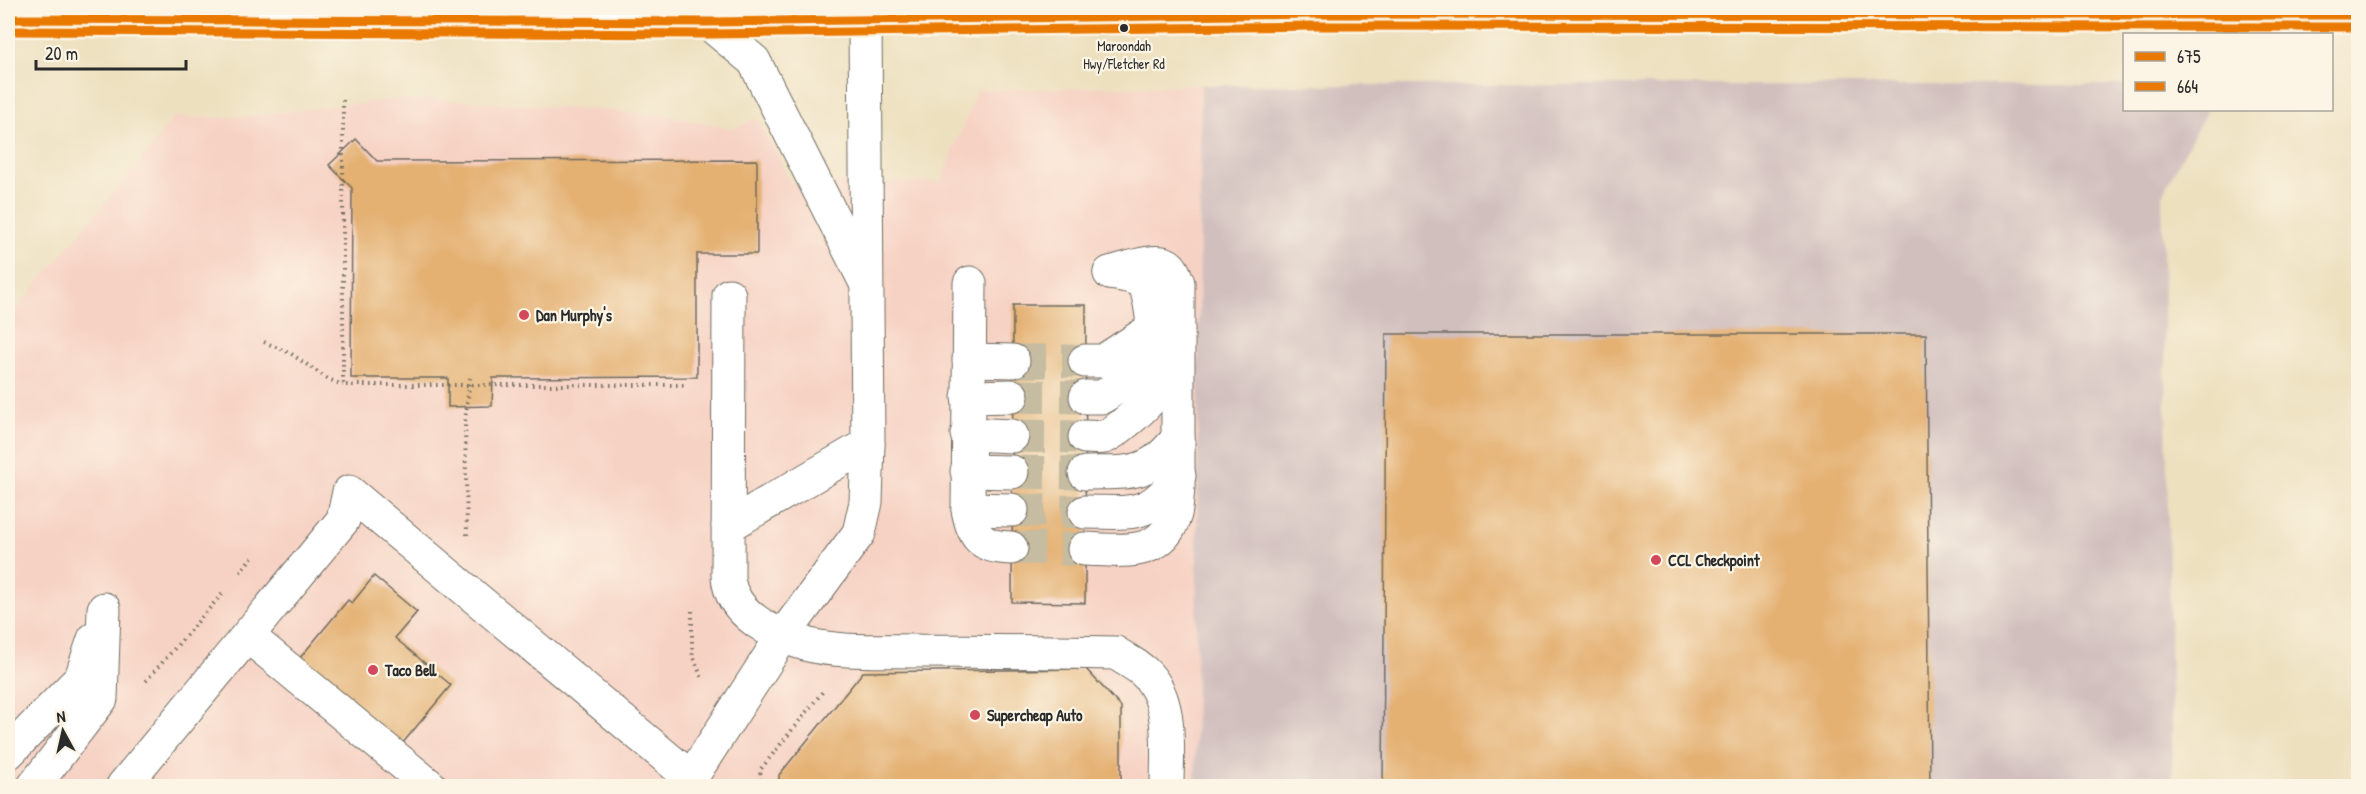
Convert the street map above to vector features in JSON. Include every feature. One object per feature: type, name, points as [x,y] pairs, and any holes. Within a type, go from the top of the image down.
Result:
[{"type":"street","points":[[8,19],[707,22],[1313,14],[2358,15]]},
{"type":"street","points":[[123,786],[343,520],[349,492],[691,778],[782,636],[859,533],[866,502],[868,444],[865,20]]},
{"type":"street","points":[[707,22],[754,61],[867,286]]},
{"type":"street","points":[[1084,549],[1141,550],[1163,536],[1174,516],[1179,476],[1178,283],[1174,272],[1164,262],[1153,262],[1110,273],[1132,277],[1144,284],[1150,296],[1154,328],[1153,394],[1143,408],[1104,436],[1085,437]]},
{"type":"street","points":[[970,283],[968,509],[971,527],[981,540],[992,547],[1011,548]]},
{"type":"street","points":[[729,295],[729,590],[741,609],[782,636],[812,646],[864,650],[1116,653],[1144,672],[1164,700],[1167,786]]},
{"type":"street","points":[[1085,361],[1103,361],[1154,328]]},
{"type":"street","points":[[969,360],[1012,361]]},
{"type":"street","points":[[1086,397],[1102,397],[1154,364]]},
{"type":"street","points":[[968,397],[1012,396]]},
{"type":"street","points":[[967,434],[1012,436]]},
{"type":"street","points":[[1085,473],[1133,472],[1149,466],[1166,454],[1178,438]]},
{"type":"street","points":[[728,526],[868,444]]},
{"type":"street","points":[[967,471],[1012,472]]},
{"type":"street","points":[[1084,512],[1134,512],[1154,504],[1179,476]]},
{"type":"street","points":[[968,509],[1012,510]]},
{"type":"street","points":[[8,753],[81,678],[104,609],[101,699],[34,786]]},
{"type":"street","points":[[248,636],[430,786]]},
{"type":"path","points":[[343,100],[343,385]]},
{"type":"path","points":[[264,342],[290,353],[328,379],[343,385],[692,385]]},
{"type":"path","points":[[239,573],[253,556]]},
{"type":"path","points":[[140,689],[224,591]]},
{"type":"path","points":[[692,607],[692,652],[704,689]]},
{"type":"path","points":[[761,786],[760,770],[830,684]]},
{"type":"shaded area","points":[[1201,85],[1195,786],[8,786],[8,319],[157,140],[173,117],[228,118],[388,100],[440,99],[659,114],[733,129],[757,118],[775,149],[790,183],[941,182],[977,90]]},
{"type":"shaded area","points":[[1201,85],[2123,85],[2123,111],[2206,111],[2162,195],[2173,786],[1195,786]]},
{"type":"building","name":"Dan Murphy's","points":[[356,139],[377,161],[757,160],[757,254],[697,254],[697,377],[493,378],[492,406],[448,407],[448,378],[351,378],[352,188],[329,165]]},
{"type":"building","points":[[1013,305],[1086,305],[1085,603],[1012,602]]},
{"type":"building","name":"CCL Checkpoint","points":[[1386,334],[1926,334],[1930,786],[1383,786]]},
{"type":"building","name":"Taco Bell","points":[[374,576],[417,612],[395,638],[451,685],[402,744],[299,659],[348,600],[352,603]]},
{"type":"building","name":"Supercheap Auto","points":[[1086,669],[1121,707],[1121,786],[779,786],[779,775],[863,672]]},
{"type":"tunnel","points":[[1013,361],[1085,361]]},
{"type":"tunnel","points":[[1012,396],[1086,397]]},
{"type":"tunnel","points":[[1012,436],[1085,437]]},
{"type":"tunnel","points":[[1012,472],[1085,473]]},
{"type":"tunnel","points":[[1012,510],[1085,512]]},
{"type":"tunnel","points":[[1011,548],[1084,549]]},
{"type":"transit line","name":"675","points":[[8,19],[707,22],[1313,14],[2358,15]]},
{"type":"transit line","name":"664","points":[[8,31],[707,34],[1313,26],[2358,27]]},
{"type":"place","name":"Maroondah Hwy/Fletcher Rd","points":[[1124,28]]},
{"type":"place","name":"Dan Murphy's","points":[[524,315]]},
{"type":"place","name":"CCL Checkpoint","points":[[1656,560]]},
{"type":"place","name":"Taco Bell","points":[[373,670]]},
{"type":"place","name":"Supercheap Auto","points":[[975,715]]}]
